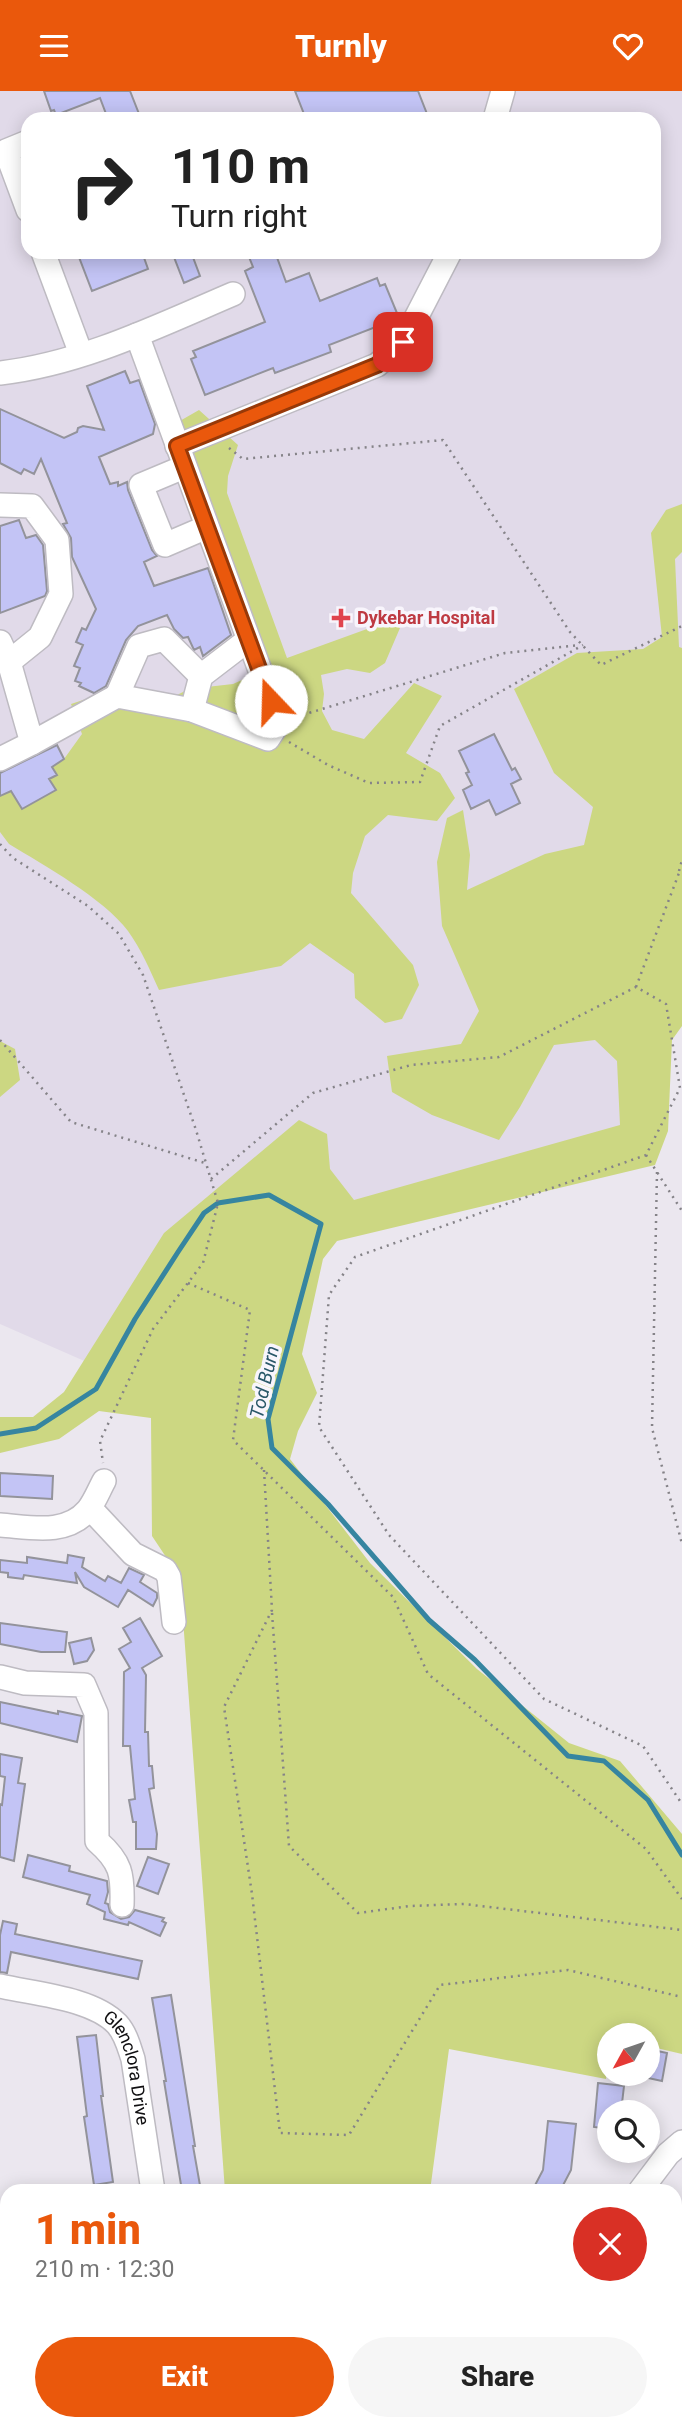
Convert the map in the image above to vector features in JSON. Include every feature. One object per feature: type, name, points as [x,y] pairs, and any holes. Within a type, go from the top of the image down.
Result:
[{"type":"street","points":[[497,112],[503,91]]},
{"type":"street","points":[[21,145],[6,151],[21,186]]},
{"type":"street","points":[[46,259],[81,354]]},
{"type":"street","points":[[207,527],[165,545],[141,485],[208,433],[377,365],[403,342],[446,259]]},
{"type":"street","points":[[0,373],[31,370],[81,354],[136,335],[233,294]]},
{"type":"street","points":[[117,696],[192,710],[268,739],[276,727],[248,640],[136,335]]},
{"type":"street","points":[[0,505],[32,506],[57,540],[61,594],[40,637],[4,652],[32,743]]},
{"type":"street","points":[[0,759],[117,696],[139,646],[164,639],[201,676]]},
{"type":"street","points":[[192,710],[201,676],[248,640]]},
{"type":"street","points":[[0,1525],[52,1528],[63,1526],[90,1508],[104,1481]]},
{"type":"street","points":[[90,1508],[133,1555],[165,1570],[169,1577],[174,1622]]},
{"type":"street","points":[[0,1677],[26,1683],[84,1685],[96,1713],[97,1841],[110,1852],[119,1866],[123,1879],[122,1905]]},
{"type":"street","name":"Glenclora Drive","points":[[0,1986],[92,2007],[119,2026],[133,2059],[152,2184]]},
{"type":"street","points":[[645,2184],[668,2154],[682,2142]]},
{"type":"path","points":[[208,433],[243,459],[443,440],[570,632],[601,665],[682,626]]},
{"type":"path","points":[[276,727],[328,765],[369,783],[419,782],[440,726],[583,645]]},
{"type":"path","points":[[276,727],[506,653],[583,645]]},
{"type":"path","points":[[0,844],[13,857],[88,907],[119,934],[144,975],[218,1203],[203,1263],[153,1329],[100,1441],[104,1481]]},
{"type":"path","points":[[211,1179],[313,1093],[411,1065],[499,1057],[636,987],[680,872],[682,860]]},
{"type":"path","points":[[636,987],[666,1004],[680,1088],[646,1156],[355,1257],[330,1295],[319,1427],[389,1535],[544,1699],[642,1747],[682,1804]]},
{"type":"path","points":[[0,1040],[71,1122],[206,1163]]},
{"type":"path","points":[[646,1156],[682,1211]]},
{"type":"path","points":[[657,1172],[652,1428],[682,1544]]},
{"type":"path","points":[[188,1283],[250,1310],[233,1440],[393,1597],[428,1674],[646,1849],[682,1899]]},
{"type":"path","points":[[264,1470],[289,1846],[358,1913],[410,1906],[464,1904],[682,1930]]},
{"type":"path","points":[[272,1610],[223,1707],[252,1894],[280,2133],[349,2135],[440,1985],[568,1970],[682,1997]]},
{"type":"shaded area","name":"Dykebar Hospital","points":[[0,91],[682,91],[682,983],[642,1141],[326,1231],[262,1439],[0,1324]]},
{"type":"green space","points":[[199,410],[238,445],[228,476],[227,493],[287,658],[389,621],[400,628],[385,663],[370,673],[347,669],[321,675],[324,694],[322,711],[332,730],[364,739],[414,683],[442,696],[406,753],[440,773],[455,798],[437,821],[388,815],[365,836],[353,873],[351,893],[413,965],[419,985],[402,1019],[385,1023],[355,998],[354,974],[310,943],[281,966],[159,990],[137,945],[117,919],[73,883],[9,844],[0,832],[0,796],[11,791],[22,809],[56,790],[49,779],[56,775],[52,767],[64,759],[82,734],[71,704],[110,691],[171,698],[189,689],[233,684],[253,675],[178,422]]},
{"type":"green space","points":[[682,504],[682,552],[675,559],[679,647],[682,648],[682,1026],[672,1040],[668,1131],[655,1165],[337,1241],[323,1259],[302,1354],[317,1393],[298,1431],[290,1459],[370,1563],[477,1669],[569,1743],[620,1761],[682,1834],[682,2054],[660,2049],[660,2023],[597,2023],[597,2077],[449,2049],[431,2184],[224,2184],[180,1578],[152,1536],[151,1418],[99,1411],[59,1439],[0,1453],[0,1417],[33,1417],[64,1392],[164,1233],[299,1120],[327,1134],[330,1169],[354,1200],[620,1125],[617,1061],[595,1040],[554,1045],[499,1140],[432,1115],[392,1092],[387,1056],[461,1044],[479,1011],[442,926],[437,862],[447,818],[463,810],[470,855],[467,890],[545,854],[584,845],[593,807],[554,773],[514,689],[577,653],[643,649],[662,637],[651,533],[666,510]]},
{"type":"green space","points":[[0,1041],[15,1049],[20,1080],[0,1097]]},
{"type":"building","points":[[44,91],[130,91],[138,112],[105,112],[100,98],[64,112],[51,111]]},
{"type":"building","points":[[295,91],[418,91],[426,112],[303,112]]},
{"type":"building","points":[[80,259],[144,259],[148,269],[92,291]]},
{"type":"building","points":[[175,259],[194,259],[200,276],[184,283]]},
{"type":"building","points":[[250,259],[278,259],[286,282],[309,273],[320,301],[377,278],[380,286],[385,284],[399,318],[329,345],[331,352],[275,373],[273,368],[205,395],[191,359],[196,357],[193,351],[265,322],[245,271],[253,267]]},
{"type":"building","points":[[125,371],[130,383],[139,380],[155,424],[153,434],[99,457],[110,484],[118,482],[118,486],[127,482],[152,550],[157,556],[144,562],[154,586],[208,568],[231,635],[203,656],[200,647],[194,650],[188,637],[183,638],[174,629],[167,615],[138,626],[126,640],[106,686],[94,693],[75,681],[80,668],[74,666],[83,645],[76,642],[82,628],[86,630],[96,609],[72,557],[71,538],[63,524],[67,523],[41,459],[34,474],[24,469],[21,474],[0,463],[0,409],[64,438],[83,426],[104,430],[87,386]]},
{"type":"building","points":[[19,520],[26,538],[36,535],[43,545],[47,591],[45,596],[0,613],[0,526]]},
{"type":"building","points":[[494,734],[512,770],[515,768],[521,779],[511,784],[520,803],[496,815],[489,800],[471,809],[463,790],[472,785],[459,751]]},
{"type":"building","points":[[57,745],[64,759],[52,767],[57,775],[49,779],[56,790],[22,809],[11,791],[0,796],[0,773]]},
{"type":"building","points":[[0,1473],[53,1476],[52,1499],[0,1496]]},
{"type":"building","points":[[68,1555],[84,1558],[82,1567],[105,1581],[108,1576],[121,1583],[129,1568],[144,1575],[140,1582],[157,1593],[153,1606],[128,1590],[118,1607],[84,1587],[75,1572],[77,1583],[24,1575],[23,1579],[8,1577],[8,1573],[0,1572],[0,1560],[27,1563],[27,1557],[67,1563]]},
{"type":"building","points":[[140,1618],[162,1656],[142,1668],[146,1675],[145,1732],[148,1732],[149,1766],[152,1766],[154,1788],[149,1789],[157,1834],[156,1849],[136,1849],[136,1822],[133,1822],[129,1800],[135,1799],[130,1746],[123,1746],[124,1672],[130,1668],[119,1649],[131,1642],[123,1628]]},
{"type":"building","points":[[0,1623],[67,1632],[65,1652],[41,1652],[0,1644]]},
{"type":"building","points":[[91,1638],[94,1650],[87,1661],[74,1664],[69,1643]]},
{"type":"building","points":[[0,1702],[82,1716],[77,1742],[0,1723]]},
{"type":"building","points":[[0,1754],[22,1758],[18,1783],[25,1784],[14,1861],[0,1857],[0,1804],[2,1805],[5,1777],[0,1776]]},
{"type":"building","points":[[28,1855],[70,1866],[69,1871],[107,1881],[105,1903],[108,1904],[110,1912],[121,1919],[129,1917],[135,1910],[164,1918],[162,1921],[166,1923],[160,1936],[129,1922],[128,1925],[104,1919],[105,1912],[87,1904],[90,1895],[23,1877]]},
{"type":"building","points":[[148,1857],[169,1864],[158,1894],[137,1886]]},
{"type":"building","points":[[3,1921],[17,1924],[15,1934],[142,1961],[138,1979],[11,1952],[7,1973],[0,1972],[0,1935]]},
{"type":"building","points":[[171,1995],[200,2184],[181,2184],[152,1998]]},
{"type":"building","points":[[96,2035],[113,2182],[94,2184],[84,2117],[87,2116],[77,2037]]},
{"type":"building","points":[[660,2052],[667,2053],[660,2081]]},
{"type":"building","points":[[598,2086],[624,2086],[622,2100],[597,2100],[597,2127],[594,2127]]},
{"type":"building","points":[[548,2121],[576,2124],[571,2170],[564,2184],[536,2184],[543,2170]]},
{"type":"waterway","name":"Tod Burn","points":[[0,1434],[36,1428],[96,1389],[135,1319],[178,1252],[204,1213],[218,1203],[269,1195],[321,1224],[268,1419],[272,1448],[328,1504],[429,1620],[475,1660],[568,1756],[604,1761],[648,1800],[682,1855]]},
{"type":"place","name":"Dykebar Hospital","points":[[341,618]]},
{"type":"route","points":[[271,701],[177,446],[377,365],[403,342]]}]
